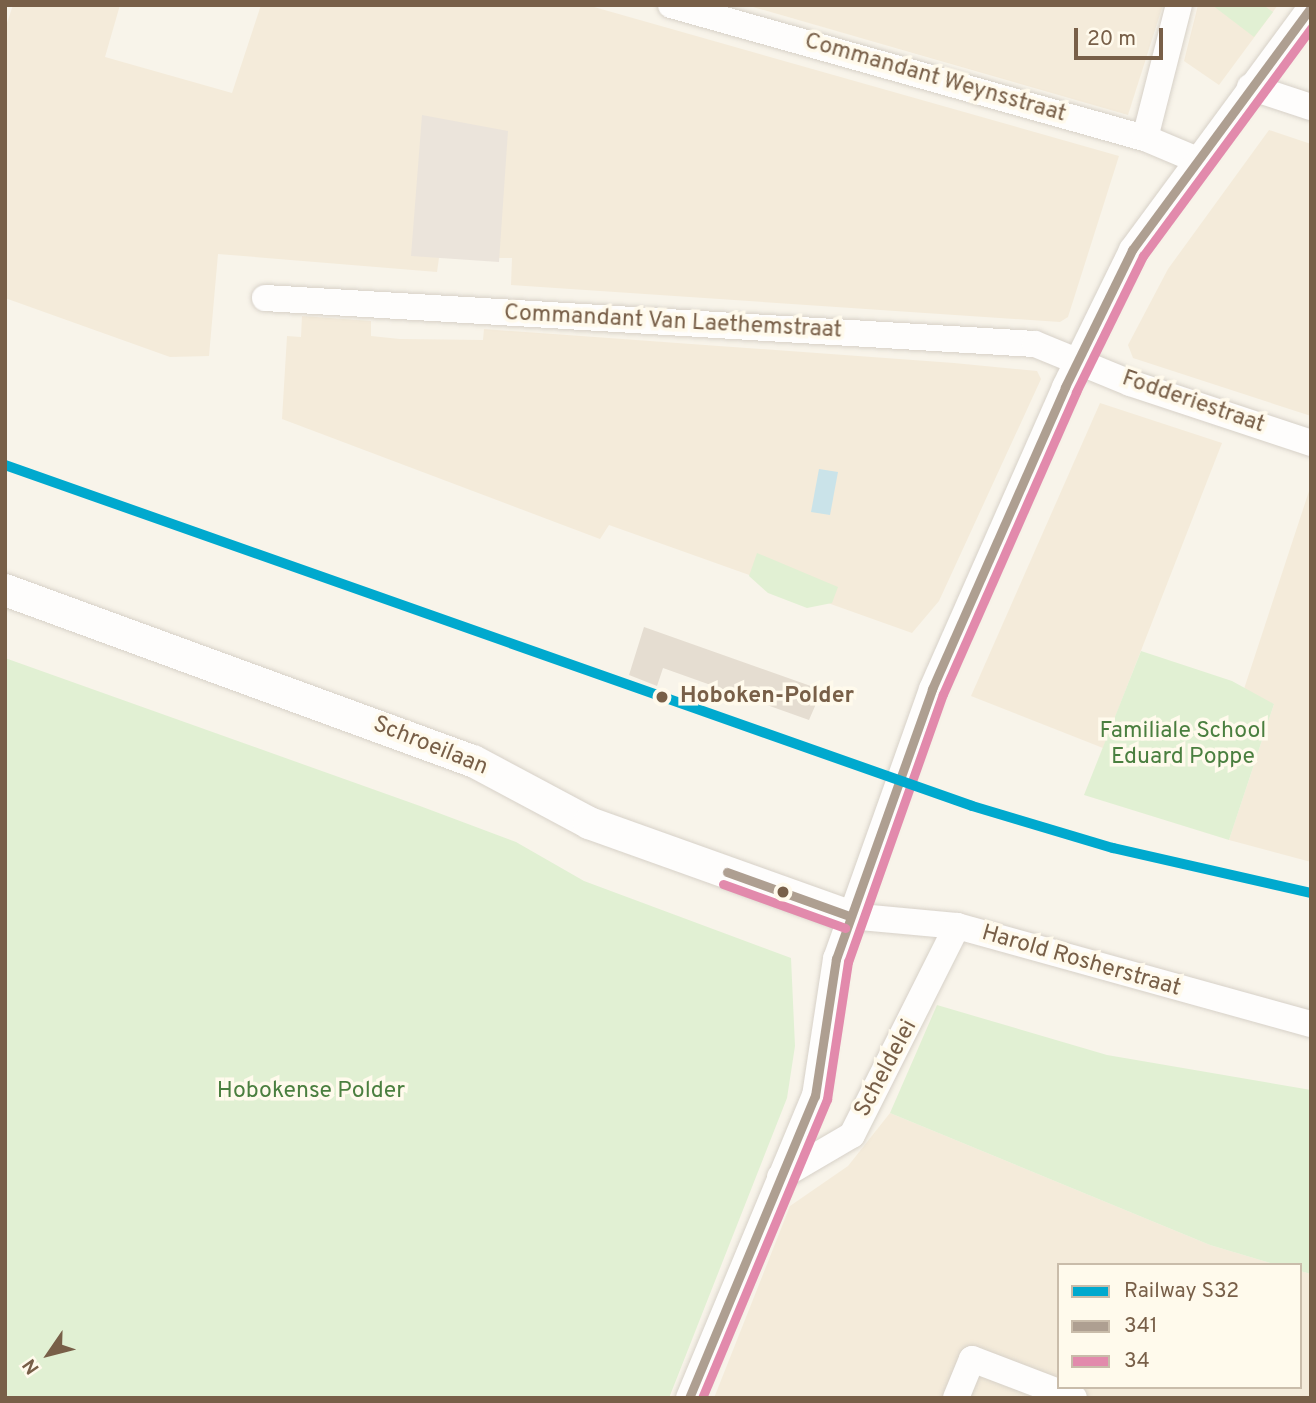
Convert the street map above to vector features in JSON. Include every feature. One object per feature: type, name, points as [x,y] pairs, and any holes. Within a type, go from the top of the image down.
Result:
[{"type":"street","name":"Commandant Weynsstraat","points":[[671,5],[1145,138],[1197,160]]},
{"type":"street","points":[[1145,138],[1180,5]]},
{"type":"street","points":[[689,1398],[815,1096],[828,989],[849,916],[932,689],[1078,359],[1132,250],[1311,7]]},
{"type":"street","points":[[1250,88],[1311,107]]},
{"type":"street","name":"Commandant Van Laethemstraat","points":[[265,298],[1035,344],[1078,359]]},
{"type":"street","name":"Fodderiestraat","points":[[1078,359],[1130,383],[1311,443]]},
{"type":"street","name":"Schroeilaan","points":[[5,590],[473,761],[589,823],[849,916]]},
{"type":"street","name":"Harold Rosherstraat","points":[[849,916],[957,926],[1311,1024]]},
{"type":"street","name":"Scheldelei","points":[[780,1177],[852,1135],[957,926]]},
{"type":"street","points":[[956,1398],[972,1359],[1074,1398]]},
{"type":"shaded area","points":[[13,5],[120,5],[105,57],[232,93],[261,5],[587,5],[1119,156],[1068,317],[1060,322],[511,285],[512,258],[439,258],[437,272],[218,254],[209,356],[170,357],[5,298],[5,29]]},
{"type":"shaded area","points":[[746,5],[1163,5],[1128,115]]},
{"type":"shaded area","points":[[1198,5],[1278,5],[1219,85],[1184,61]]},
{"type":"shaded area","points":[[422,115],[508,131],[499,262],[411,256]]},
{"type":"shaded area","points":[[1269,130],[1311,144],[1311,416],[1133,358],[1128,345],[1168,269]]},
{"type":"shaded area","points":[[302,316],[371,321],[371,336],[400,339],[483,340],[484,329],[954,363],[1037,371],[1041,379],[939,601],[912,633],[609,525],[600,539],[282,419],[287,336],[301,337]]},
{"type":"shaded area","points":[[1100,403],[1222,443],[1103,748],[971,696]]},
{"type":"shaded area","points":[[1311,485],[1311,862],[1229,840],[1274,704],[1243,692]]},
{"type":"shaded area","points":[[890,1113],[1210,1245],[1270,1263],[1057,1263],[1057,1389],[1302,1389],[1302,1272],[1311,1274],[1311,1398],[714,1398],[790,1206],[848,1166]]},
{"type":"green space","points":[[1212,5],[1263,5],[1273,12],[1254,37]]},
{"type":"green space","points":[[757,553],[838,587],[832,603],[807,608],[768,593],[749,576]]},
{"type":"green space","name":"Familiale School Eduard Poppe","points":[[1141,651],[1232,681],[1274,704],[1229,840],[1084,795]]},
{"type":"green space","name":"Hobokense Polder","points":[[5,658],[516,842],[584,881],[791,958],[795,1046],[787,1098],[669,1398],[5,1398]]},
{"type":"green space","points":[[937,1005],[1107,1055],[1311,1090],[1311,1274],[1302,1272],[1302,1263],[1270,1263],[1210,1245],[890,1113]]},
{"type":"water","points":[[819,469],[838,472],[830,515],[811,512]]},
{"type":"building","name":"Hoboken-Polder","points":[[644,627],[822,690],[809,720],[663,668],[657,686],[629,675]]},
{"type":"rail line","name":"S32","points":[[5,465],[972,806],[1113,848],[1311,893]]},
{"type":"transit line","name":"341","points":[[689,1398],[815,1096],[836,959],[932,689],[1065,387],[1132,250],[1311,7]]},
{"type":"transit line","name":"34","points":[[702,1398],[827,1099],[848,962],[943,694],[1076,392],[1143,256],[1311,28]]},
{"type":"transit line","name":"341","points":[[727,872],[849,916]]},
{"type":"transit line","name":"34","points":[[723,884],[845,928]]},
{"type":"place","name":"Hoboken-Polder","points":[[662,697]]}]
